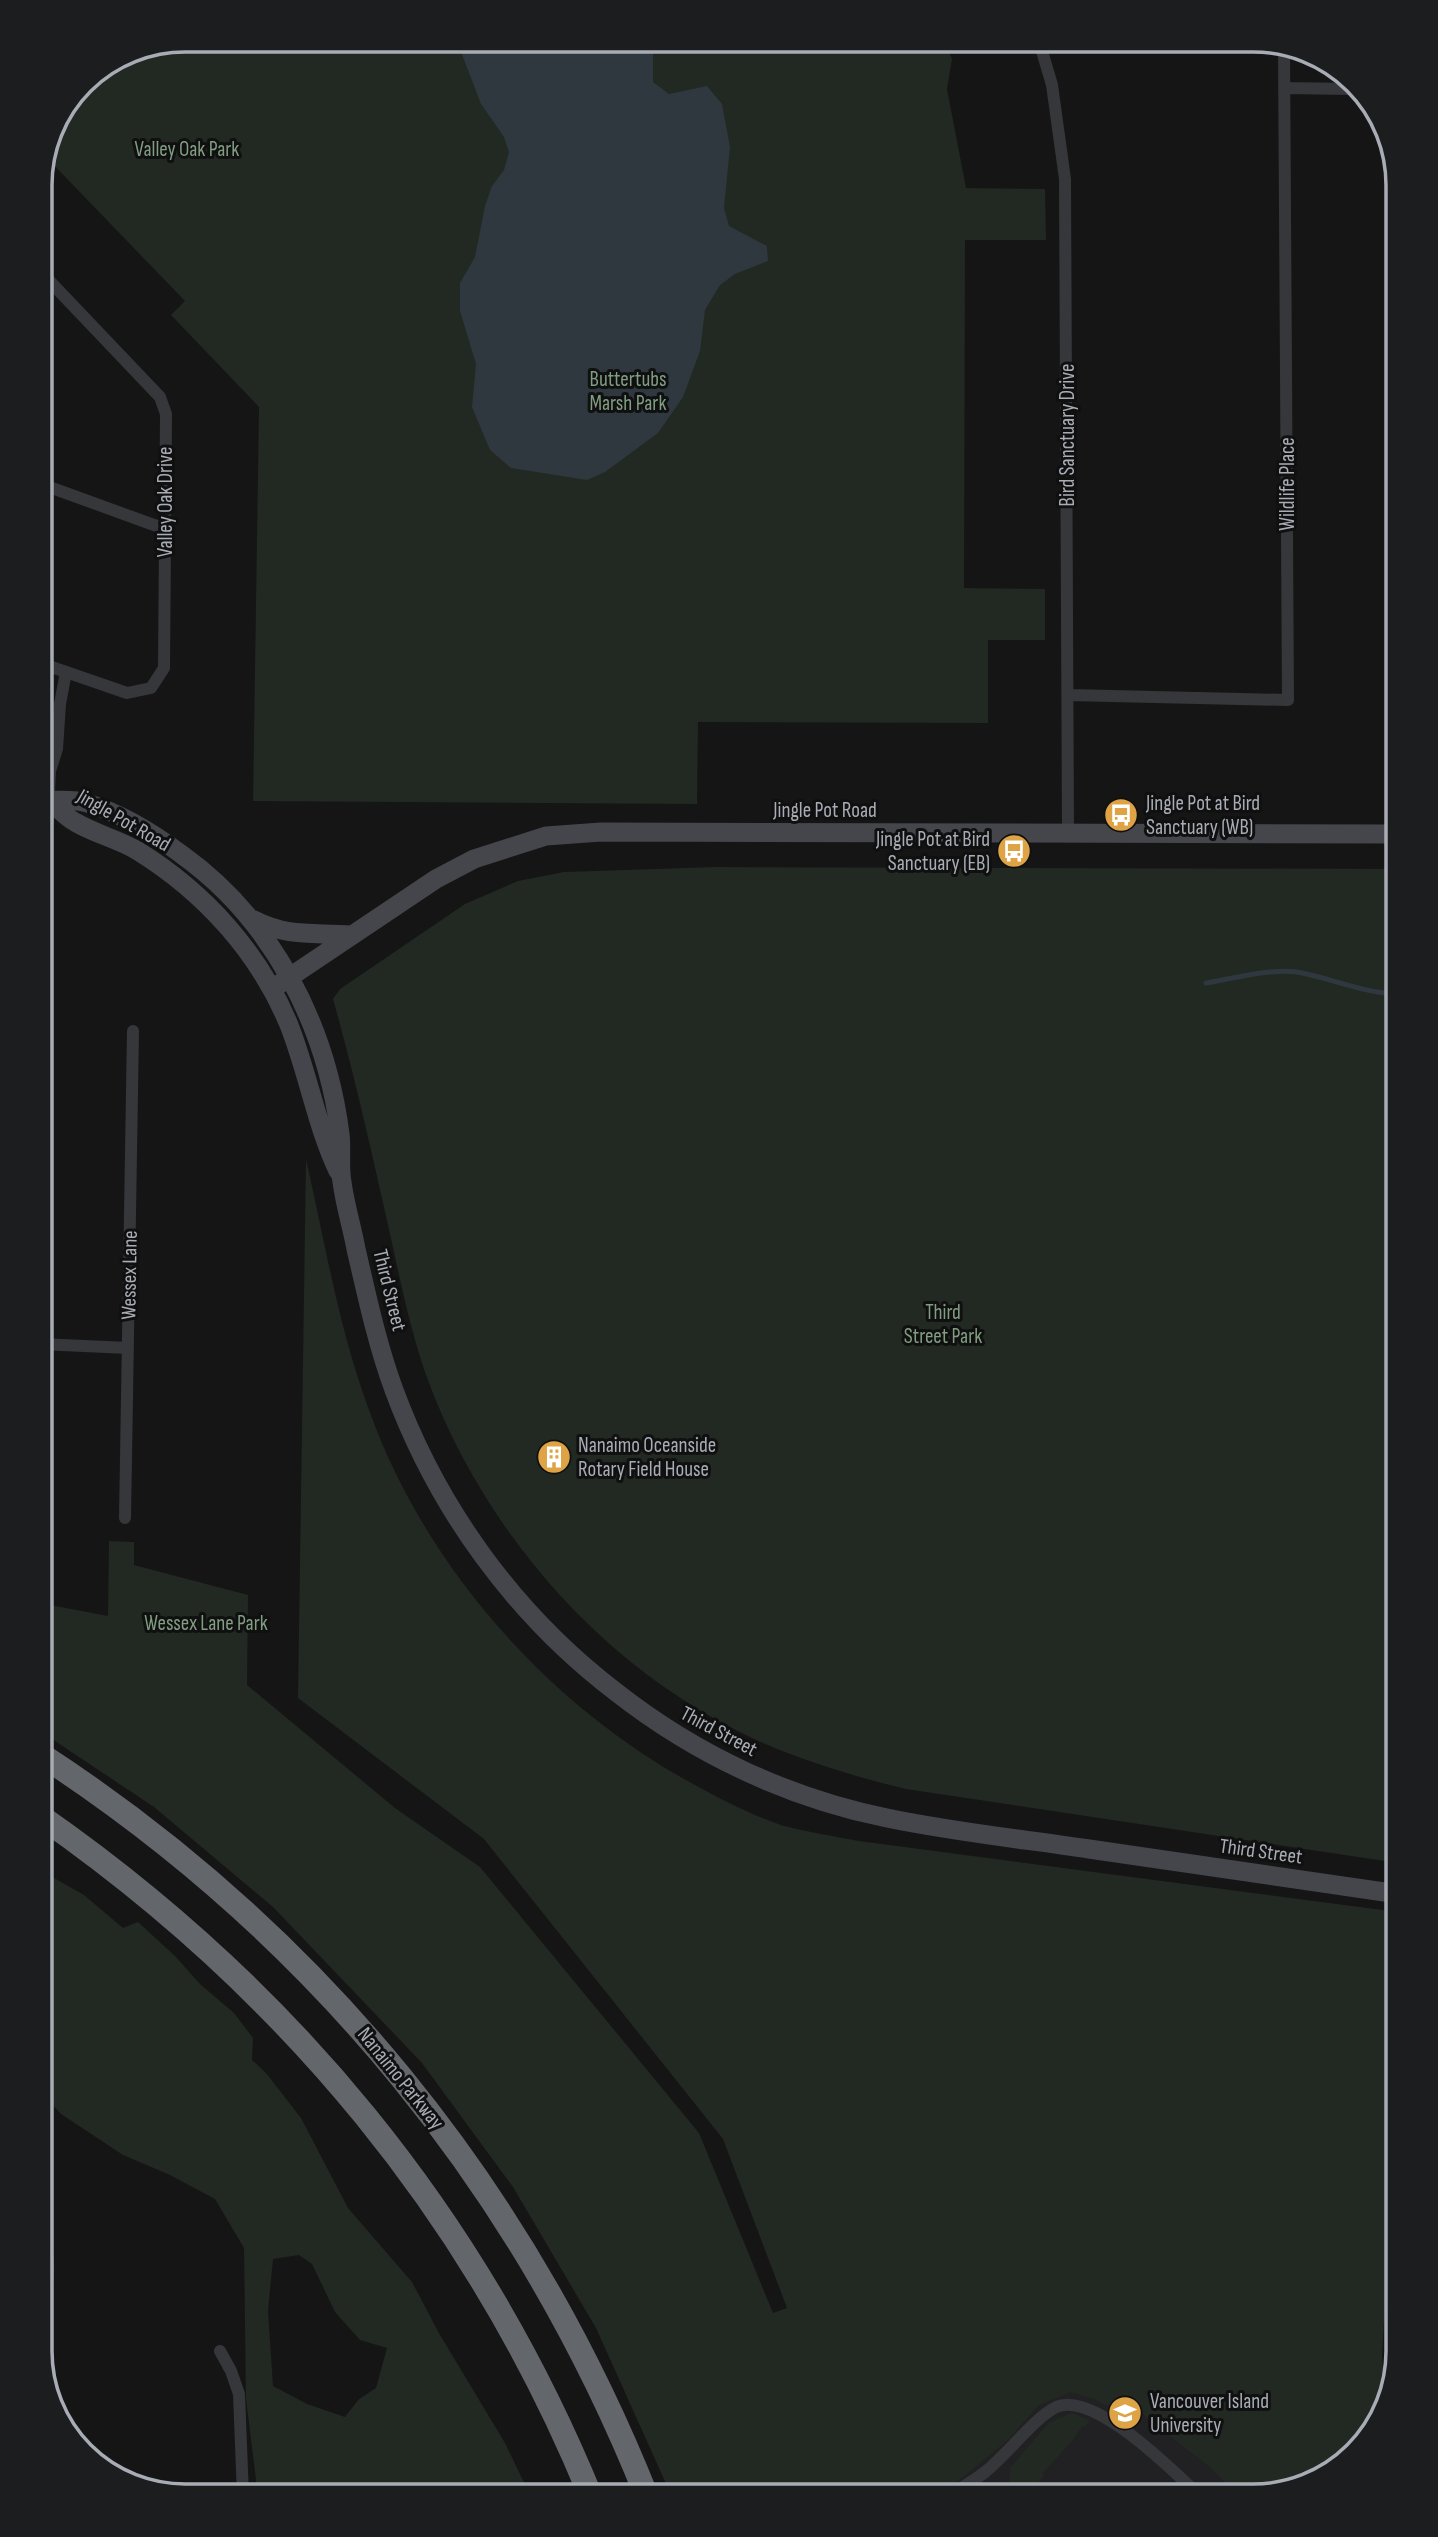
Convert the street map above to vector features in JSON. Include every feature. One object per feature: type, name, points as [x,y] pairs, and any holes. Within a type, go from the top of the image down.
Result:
[{"type":"highway","name":"Nanaimo Parkway","points":[[52,1763],[132,1818],[231,1899],[323,1987],[395,2068],[454,2144],[537,2269],[597,2381],[641,2484]]},
{"type":"highway","points":[[52,1825],[126,1879],[223,1961],[283,2020],[362,2110],[432,2202],[494,2300],[546,2395],[585,2484]]},
{"type":"main road","name":"Jingle Pot Road","points":[[53,799],[83,801],[121,817],[159,839],[200,869],[249,918],[270,943],[290,976]]},
{"type":"main road","name":"Jingle Pot Road","points":[[53,805],[75,822],[136,850],[187,886],[239,939],[272,989],[436,879],[474,859],[546,836],[601,832],[1386,834]]},
{"type":"main road","points":[[249,918],[270,928],[297,934],[351,934]]},
{"type":"main road","name":"Third Street","points":[[290,976],[310,1023],[327,1074],[340,1135],[341,1178],[363,1279],[390,1377],[408,1426],[442,1492],[476,1546],[527,1611],[588,1670],[646,1715],[707,1753],[793,1791],[884,1818],[1386,1892]]},
{"type":"main road","name":"Third Street","points":[[272,989],[298,1048],[323,1139],[341,1178]]},
{"type":"street","name":"Bird Sanctuary Drive","points":[[1043,53],[1052,85],[1065,179],[1068,832]]},
{"type":"street","name":"Wildlife Place","points":[[1069,695],[1288,700],[1284,57]]},
{"type":"street","points":[[1284,88],[1343,89]]},
{"type":"street","name":"Valley Oak Drive","points":[[53,285],[160,397],[166,414],[164,668],[151,688],[127,694],[53,667]]},
{"type":"street","points":[[53,489],[165,529]]},
{"type":"street","points":[[53,762],[57,749],[60,704],[66,672]]},
{"type":"street","name":"Wessex Lane","points":[[125,1518],[133,1031]]},
{"type":"street","points":[[52,1345],[128,1348]]},
{"type":"street","points":[[220,2351],[239,2394],[242,2484]]},
{"type":"street","points":[[969,2484],[985,2473],[1045,2415],[1058,2406],[1073,2404],[1087,2407],[1102,2415],[1148,2449],[1187,2484]]},
{"type":"shaded area","points":[[462,53],[653,53],[653,82],[669,94],[707,86],[722,104],[730,147],[724,208],[729,226],[767,246],[768,261],[735,274],[720,285],[705,310],[700,351],[683,397],[658,433],[605,472],[587,480],[511,468],[490,450],[472,407],[476,364],[460,311],[460,283],[475,257],[485,206],[492,186],[504,170],[509,152],[504,137],[481,104]]},
{"type":"shaded area","name":"Vancouver Island University","points":[[871,2347],[1382,2356],[1381,2386],[1363,2425],[1340,2451],[1326,2462],[1287,2480],[1252,2484],[870,2484]]},
{"type":"green space","name":"Buttertubs Marsh Park","points":[[177,53],[949,53],[952,59],[947,89],[966,188],[1045,189],[1046,240],[965,240],[964,588],[1045,589],[1045,640],[988,640],[988,723],[698,722],[697,804],[253,801],[259,407],[171,315],[185,301],[54,166],[66,127],[80,105],[98,86],[119,70],[143,60]]},
{"type":"green space","name":"Third Street Park","points":[[717,867],[1386,869],[1386,1861],[906,1789],[809,1761],[752,1738],[698,1709],[647,1675],[600,1635],[556,1591],[517,1543],[483,1492],[453,1439],[429,1383],[406,1305],[333,999],[340,989],[465,904],[518,881],[564,872]]},
{"type":"green space","name":"Wessex Lane Park","points":[[306,1159],[333,1286],[358,1379],[393,1468],[423,1524],[458,1577],[498,1627],[542,1673],[590,1715],[641,1752],[737,1807],[781,1825],[810,1832],[859,1841],[1386,1910],[1386,2286],[1383,2375],[1372,2410],[1363,2425],[1340,2451],[1311,2471],[1270,2483],[1227,2484],[1211,2468],[1124,2400],[1115,2410],[1094,2399],[1071,2392],[1039,2405],[1008,2440],[955,2484],[666,2484],[596,2328],[513,2187],[422,2063],[273,1907],[154,1807],[52,1739],[52,1605],[108,1616],[109,1541],[134,1542],[134,1565],[248,1595],[247,1685],[395,1808],[480,1867],[699,2133],[773,2313],[787,2308],[723,2139],[484,1839],[298,1698]]},
{"type":"green space","points":[[52,1877],[84,1895],[123,1928],[138,1922],[176,1957],[200,1984],[234,2013],[253,2038],[252,2060],[266,2073],[301,2118],[348,2208],[412,2282],[440,2335],[505,2443],[525,2484],[257,2484],[246,2399],[244,2248],[215,2199],[170,2175],[123,2155],[61,2114],[52,2104]],"holes":[[[299,2255],[312,2264],[335,2312],[360,2340],[387,2348],[376,2388],[359,2399],[345,2417],[307,2404],[273,2386],[268,2311],[273,2259]]]},
{"type":"green space","points":[[1072,2413],[1090,2420],[1042,2474],[1044,2476],[1039,2484],[1010,2484],[1011,2467],[1048,2423]]},
{"type":"waterway","points":[[1206,983],[1287,971],[1386,993]]},
{"type":"place","name":"Jingle Pot at Bird Sanctuary (WB)","points":[[1121,815]]},
{"type":"place","name":"Jingle Pot at Bird Sanctuary (EB)","points":[[1014,851]]},
{"type":"place","name":"Nanaimo Oceanside Rotary Field House","points":[[554,1457]]},
{"type":"place","name":"Vancouver Island University","points":[[1125,2413]]},
{"type":"park label","name":"Valley Oak Park","points":[[187,149]]}]
